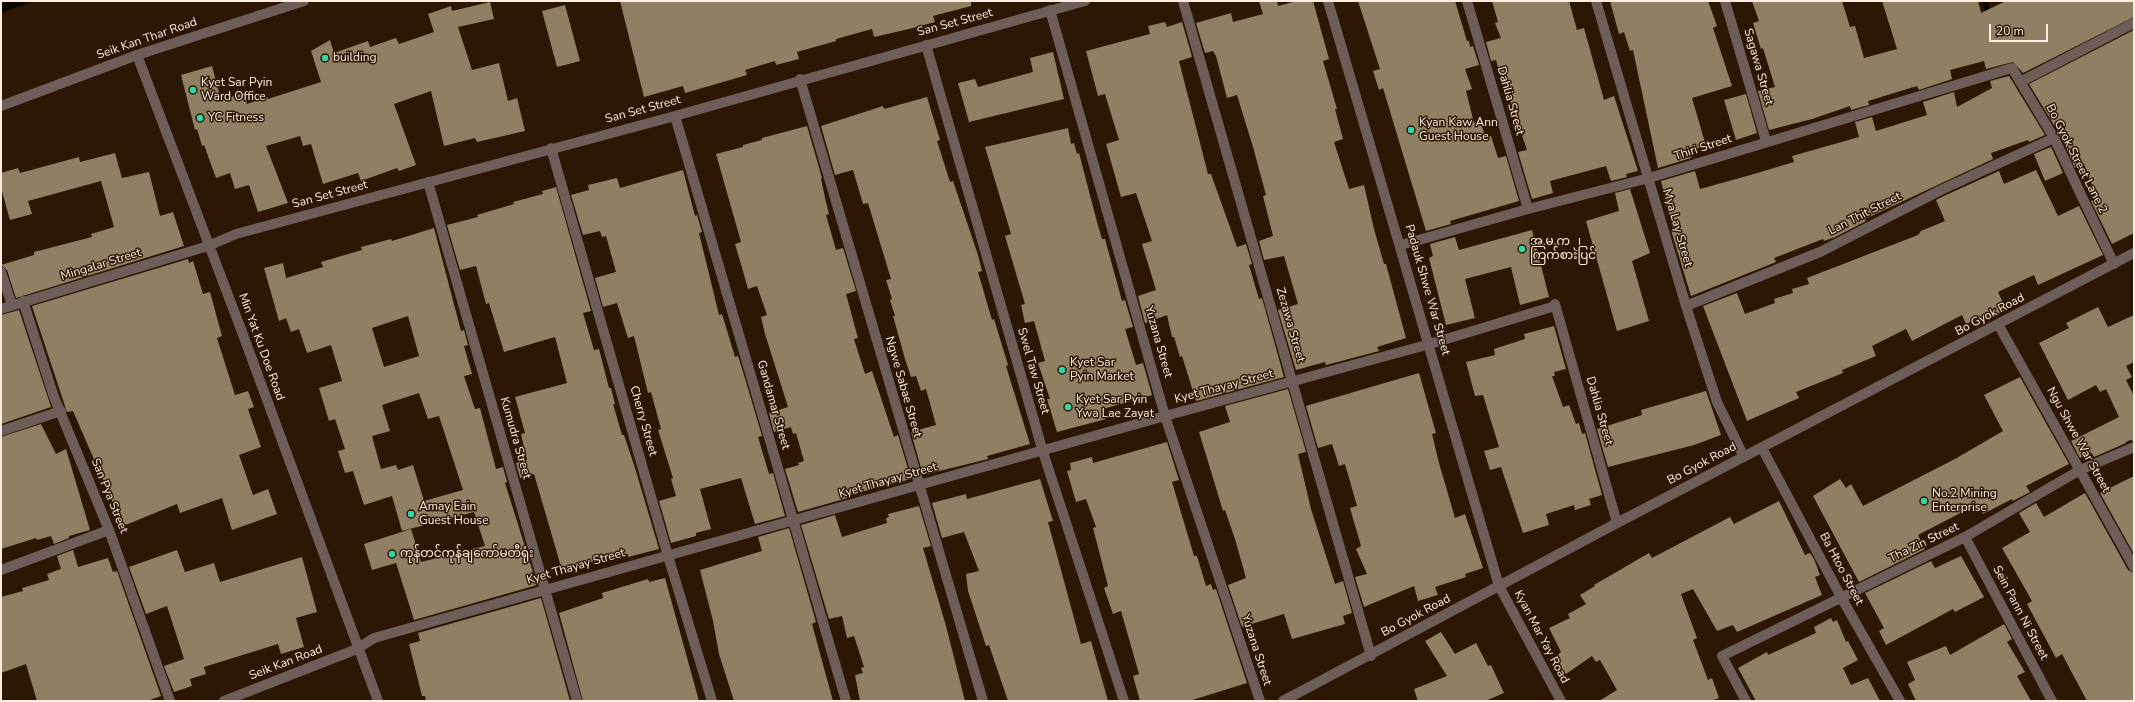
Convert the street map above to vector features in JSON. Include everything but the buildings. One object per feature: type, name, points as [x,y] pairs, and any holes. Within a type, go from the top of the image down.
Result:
[{"type":"street","name":"Seik Kan Thar Road","points":[[1,106],[137,55],[304,1]]},
{"type":"street","name":"San Set Street","points":[[208,246],[236,234],[551,148],[675,116],[800,79],[1084,1]]},
{"type":"street","name":"Zezawa Street","points":[[1183,1],[1370,656]]},
{"type":"street","name":"Padauk Shwe War Street","points":[[1328,1],[1430,344],[1499,586]]},
{"type":"street","name":"Dahlia Street","points":[[1467,1],[1528,209]]},
{"type":"street","name":"Mya Lay Street","points":[[1596,1],[1686,306],[1717,402],[1744,457]]},
{"type":"street","name":"Sagawa Street","points":[[1725,1],[1766,141]]},
{"type":"street","name":"Yuzana Street","points":[[1050,10],[1165,416],[1260,701]]},
{"type":"street","points":[[2020,82],[2134,23]]},
{"type":"street","name":"Swel Taw Street","points":[[926,44],[1043,452],[1124,701]]},
{"type":"street","name":"Min Yat Ku Doe Road","points":[[137,55],[208,246],[242,332],[357,649]]},
{"type":"street","name":"Thiri Street","points":[[1400,245],[1528,209],[1649,178],[1766,141],[2012,68]]},
{"type":"street","name":"Bo Gyok Street Lane 2","points":[[2012,68],[2054,138],[2114,264]]},
{"type":"street","name":"Ngwe Sabae Street","points":[[800,79],[918,485],[983,701]]},
{"type":"street","name":"Gandamar Street","points":[[675,116],[846,701]]},
{"type":"street","name":"Lan Thit Street","points":[[1686,306],[1820,252],[1942,189],[2054,138]]},
{"type":"street","name":"Cherry Street","points":[[551,148],[668,556],[712,701]]},
{"type":"street","name":"Kumudra Street","points":[[428,182],[577,701]]},
{"type":"street","name":"Mingalar Street","points":[[1,309],[23,301],[208,246]]},
{"type":"street","name":"Bo Gyok Road","points":[[1283,701],[1744,457],[1999,326],[2134,253]]},
{"type":"street","points":[[1,272],[12,305]]},
{"type":"street","name":"San Pya Street","points":[[23,301],[54,397],[109,530],[170,701]]},
{"type":"street","name":"Dahlia Street","points":[[1430,344],[1555,305],[1618,523]]},
{"type":"street","name":"Ngu Shwe War Street","points":[[1999,326],[2134,567]]},
{"type":"street","name":"Kyet Thayay Street","points":[[357,649],[374,638],[545,589],[794,521],[918,485],[1043,452],[1165,416],[1430,344]]},
{"type":"street","points":[[1,431],[61,411]]},
{"type":"street","name":"Tha Zin Street","points":[[1746,701],[1722,656],[1965,537],[2080,470],[2134,447]]},
{"type":"street","name":"Ba Htoo Street","points":[[1762,448],[1841,597],[1900,701]]},
{"type":"street","points":[[1,570],[109,530]]},
{"type":"street","name":"Sein Pann Ni Street","points":[[1965,537],[2052,701]]},
{"type":"street","name":"Kyan Mar Yay Road","points":[[1499,586],[1561,701]]},
{"type":"street","points":[[357,649],[378,701]]},
{"type":"street","name":"Seik Kan Road","points":[[224,701],[357,649]]},
{"type":"shaded area","points":[[1,1],[34,1],[1,13]]},
{"type":"waterway","points":[[1984,1],[1991,17]]},
{"type":"place","name":"building","points":[[325,58]]},
{"type":"place","name":"Kyet Sar Pyin Ward Office","points":[[193,90]]},
{"type":"place","name":"YC Fitness","points":[[200,118]]},
{"type":"place","name":"Kyan Kaw Ann Guest House","points":[[1411,130]]},
{"type":"place","name":"အ.မ.က ၂ ကြက်စားပြင်","points":[[1522,249]]},
{"type":"place","name":"Kyet Sar Pyin Market","points":[[1062,370]]},
{"type":"place","name":"Kyet Sar Pyin Ywa Lae Zayat","points":[[1068,407]]},
{"type":"place","name":"No.2 Mining Enterprise","points":[[1924,501]]},
{"type":"place","name":"Amay Eain Guest House","points":[[411,514]]},
{"type":"place","name":"ကုန်တင်ကုန်ချကော်မတီရုံး","points":[[392,554]]}]
